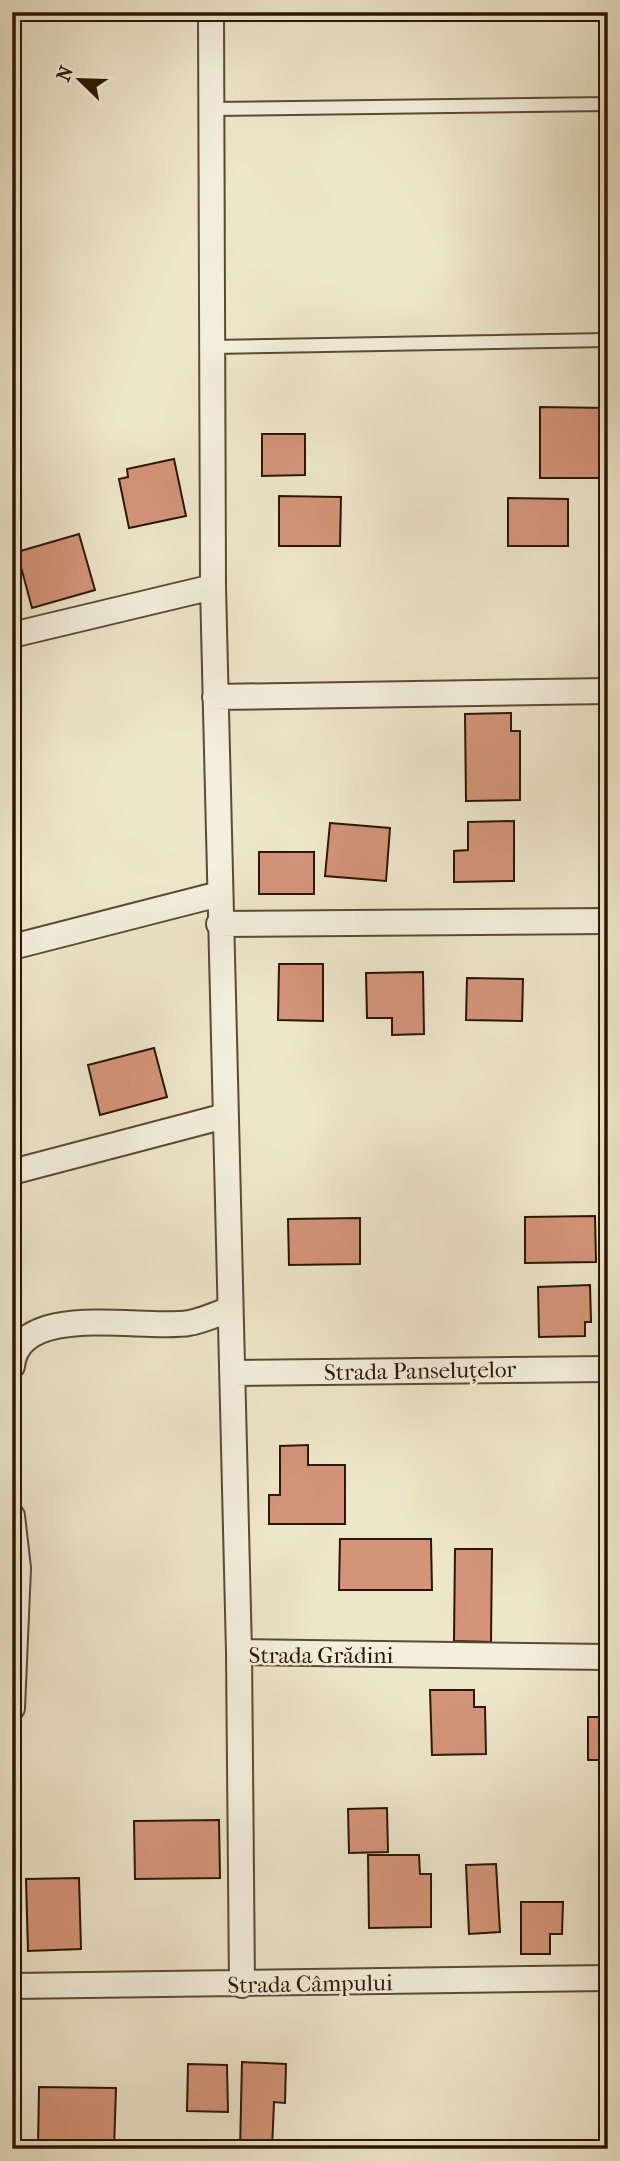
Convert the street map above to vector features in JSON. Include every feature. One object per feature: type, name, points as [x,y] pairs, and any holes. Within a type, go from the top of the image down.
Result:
[{"type":"street","points":[[211,12],[213,587],[219,924],[239,1652]]},
{"type":"street","points":[[12,635],[213,587]]},
{"type":"street","points":[[215,697],[608,691]]},
{"type":"street","points":[[12,947],[219,894]]},
{"type":"street","points":[[219,924],[608,921]]},
{"type":"street","points":[[12,1172],[225,1116]]},
{"type":"street","points":[[12,1366],[13,1355],[33,1332],[72,1323],[189,1323],[229,1309]]},
{"type":"street","name":"Strada Panseluțelor","points":[[233,1373],[608,1370]]},
{"type":"street","points":[[12,1708],[18,1568],[13,1525]]},
{"type":"street","name":"Strada Grădini","points":[[242,1985],[239,1652],[608,1657]]},
{"type":"street","name":"Strada Câmpului","points":[[12,1986],[608,1979]]},
{"type":"lane","points":[[212,109],[608,104]]},
{"type":"lane","points":[[212,347],[608,340]]},
{"type":"building","points":[[540,407],[608,408],[608,478],[540,478]]},
{"type":"building","points":[[262,434],[305,434],[305,475],[262,476]]},
{"type":"building","points":[[174,459],[186,516],[129,528],[119,479],[128,477],[127,469]]},
{"type":"building","points":[[279,496],[341,497],[340,546],[279,546]]},
{"type":"building","points":[[508,498],[568,499],[568,546],[508,546]]},
{"type":"building","points":[[79,534],[95,590],[32,608],[17,552]]},
{"type":"building","points":[[511,713],[511,731],[520,731],[520,800],[466,801],[465,714]]},
{"type":"building","points":[[514,821],[514,881],[454,882],[454,851],[468,850],[468,822]]},
{"type":"building","points":[[330,823],[390,828],[386,881],[325,876]]},
{"type":"building","points":[[259,852],[314,852],[314,894],[259,894]]},
{"type":"building","points":[[279,964],[323,964],[323,1021],[278,1020]]},
{"type":"building","points":[[423,972],[424,1034],[392,1035],[392,1018],[367,1018],[366,973]]},
{"type":"building","points":[[467,978],[523,979],[522,1021],[466,1020]]},
{"type":"building","points":[[154,1048],[167,1097],[100,1115],[88,1065]]},
{"type":"building","points":[[595,1216],[596,1262],[525,1263],[525,1217]]},
{"type":"building","points":[[360,1218],[360,1264],[289,1265],[288,1219]]},
{"type":"building","points":[[590,1285],[591,1322],[585,1322],[585,1336],[539,1337],[538,1287]]},
{"type":"building","points":[[308,1445],[308,1465],[345,1465],[345,1524],[269,1524],[269,1495],[280,1495],[280,1446]]},
{"type":"building","points":[[340,1539],[431,1539],[432,1590],[339,1590]]},
{"type":"building","points":[[455,1549],[492,1549],[491,1642],[454,1641]]},
{"type":"building","points":[[430,1690],[474,1690],[474,1707],[485,1707],[486,1754],[432,1755]]},
{"type":"building","points":[[588,1717],[608,1717],[608,1760],[588,1760]]},
{"type":"building","points":[[387,1808],[388,1852],[349,1853],[348,1809]]},
{"type":"building","points":[[219,1820],[220,1878],[135,1879],[134,1821]]},
{"type":"building","points":[[368,1855],[419,1855],[420,1874],[431,1874],[431,1927],[369,1928]]},
{"type":"building","points":[[496,1864],[500,1932],[469,1934],[466,1865]]},
{"type":"building","points":[[79,1878],[81,1949],[28,1951],[26,1879]]},
{"type":"building","points":[[521,1902],[563,1902],[562,1934],[550,1934],[550,1954],[521,1954]]},
{"type":"building","points":[[242,2062],[286,2064],[285,2103],[274,2102],[272,2149],[240,2149]]},
{"type":"building","points":[[188,2064],[227,2065],[228,2112],[187,2111]]},
{"type":"building","points":[[39,2087],[116,2088],[114,2149],[38,2149]]}]
